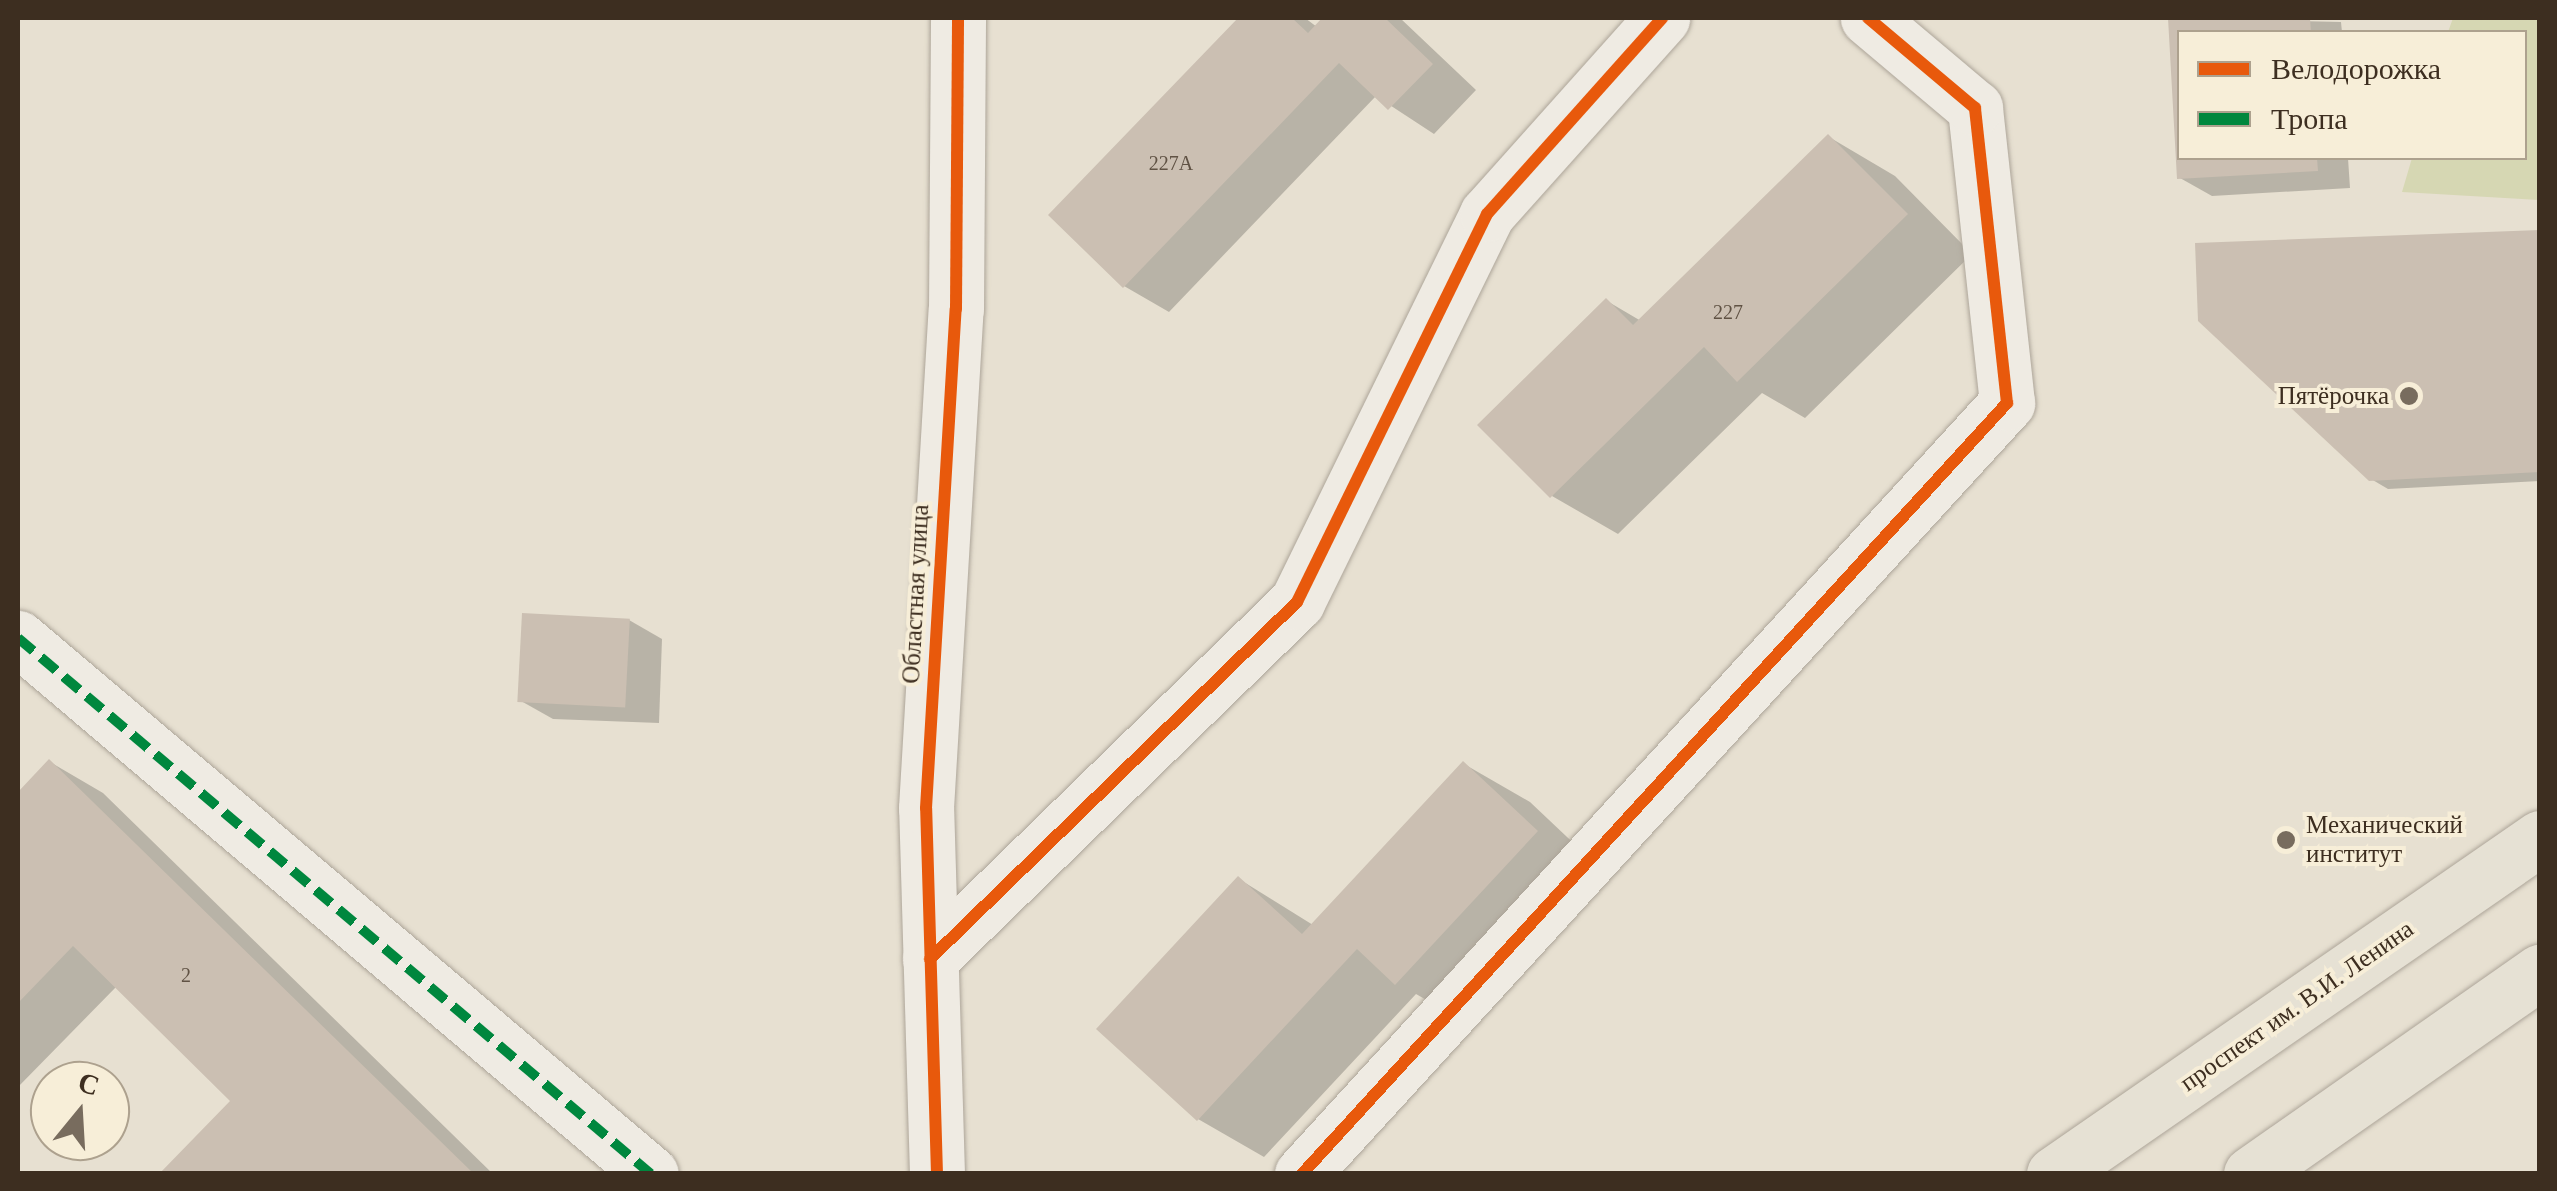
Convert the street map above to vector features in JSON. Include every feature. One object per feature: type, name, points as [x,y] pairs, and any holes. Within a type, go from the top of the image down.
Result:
[{"type":"main road","name":"проспект им. В.И. Ленина","points":[[2054,1174],[2540,838]]},
{"type":"main road","points":[[2251,1174],[2540,972]]},
{"type":"street","name":"Областная улица","points":[[937,1174],[926,808],[956,308],[958,18]]},
{"type":"street","points":[[930,959],[1297,602],[1486,214],[1662,18]]},
{"type":"street","points":[[1302,1174],[2007,403],[1975,108],[1868,18]]},
{"type":"street","points":[[18,638],[652,1174]]},
{"type":"green space","points":[[2453,18],[2539,18],[2539,200],[2402,192],[2411,160],[2527,160],[2527,30],[2449,30]]},
{"type":"building","points":[[1238,18],[1292,18],[1308,33],[1322,18],[1385,18],[1433,64],[1388,110],[1339,63],[1123,288],[1048,215]]},
{"type":"building","points":[[2168,18],[2310,18],[2311,30],[2177,30],[2177,160],[2317,160],[2318,171],[2177,179]]},
{"type":"building","points":[[1828,134],[1908,214],[1737,382],[1704,347],[1550,498],[1477,425],[1606,298],[1633,325]]},
{"type":"building","name":"Пятёрочка","points":[[2540,230],[2540,472],[2369,481],[2198,321],[2195,243]]},
{"type":"building","points":[[522,613],[630,619],[625,708],[517,702]]},
{"type":"building","points":[[49,759],[474,1174],[159,1174],[230,1101],[73,946],[18,1003],[18,792]]},
{"type":"building","points":[[1463,761],[1538,831],[1395,985],[1357,949],[1197,1121],[1096,1029],[1238,876],[1302,934]]},
{"type":"marked path","points":[[18,638],[651,1174]]},
{"type":"cycle path","points":[[937,1174],[926,808],[956,309],[958,18]]},
{"type":"cycle path","points":[[930,959],[1297,602],[1487,214],[1662,18]]},
{"type":"cycle path","points":[[1302,1174],[2007,403],[1975,108],[1868,18]]},
{"type":"place","name":"Пятёрочка","points":[[2409,396]]},
{"type":"place","name":"Механический институт","points":[[2286,840]]}]
